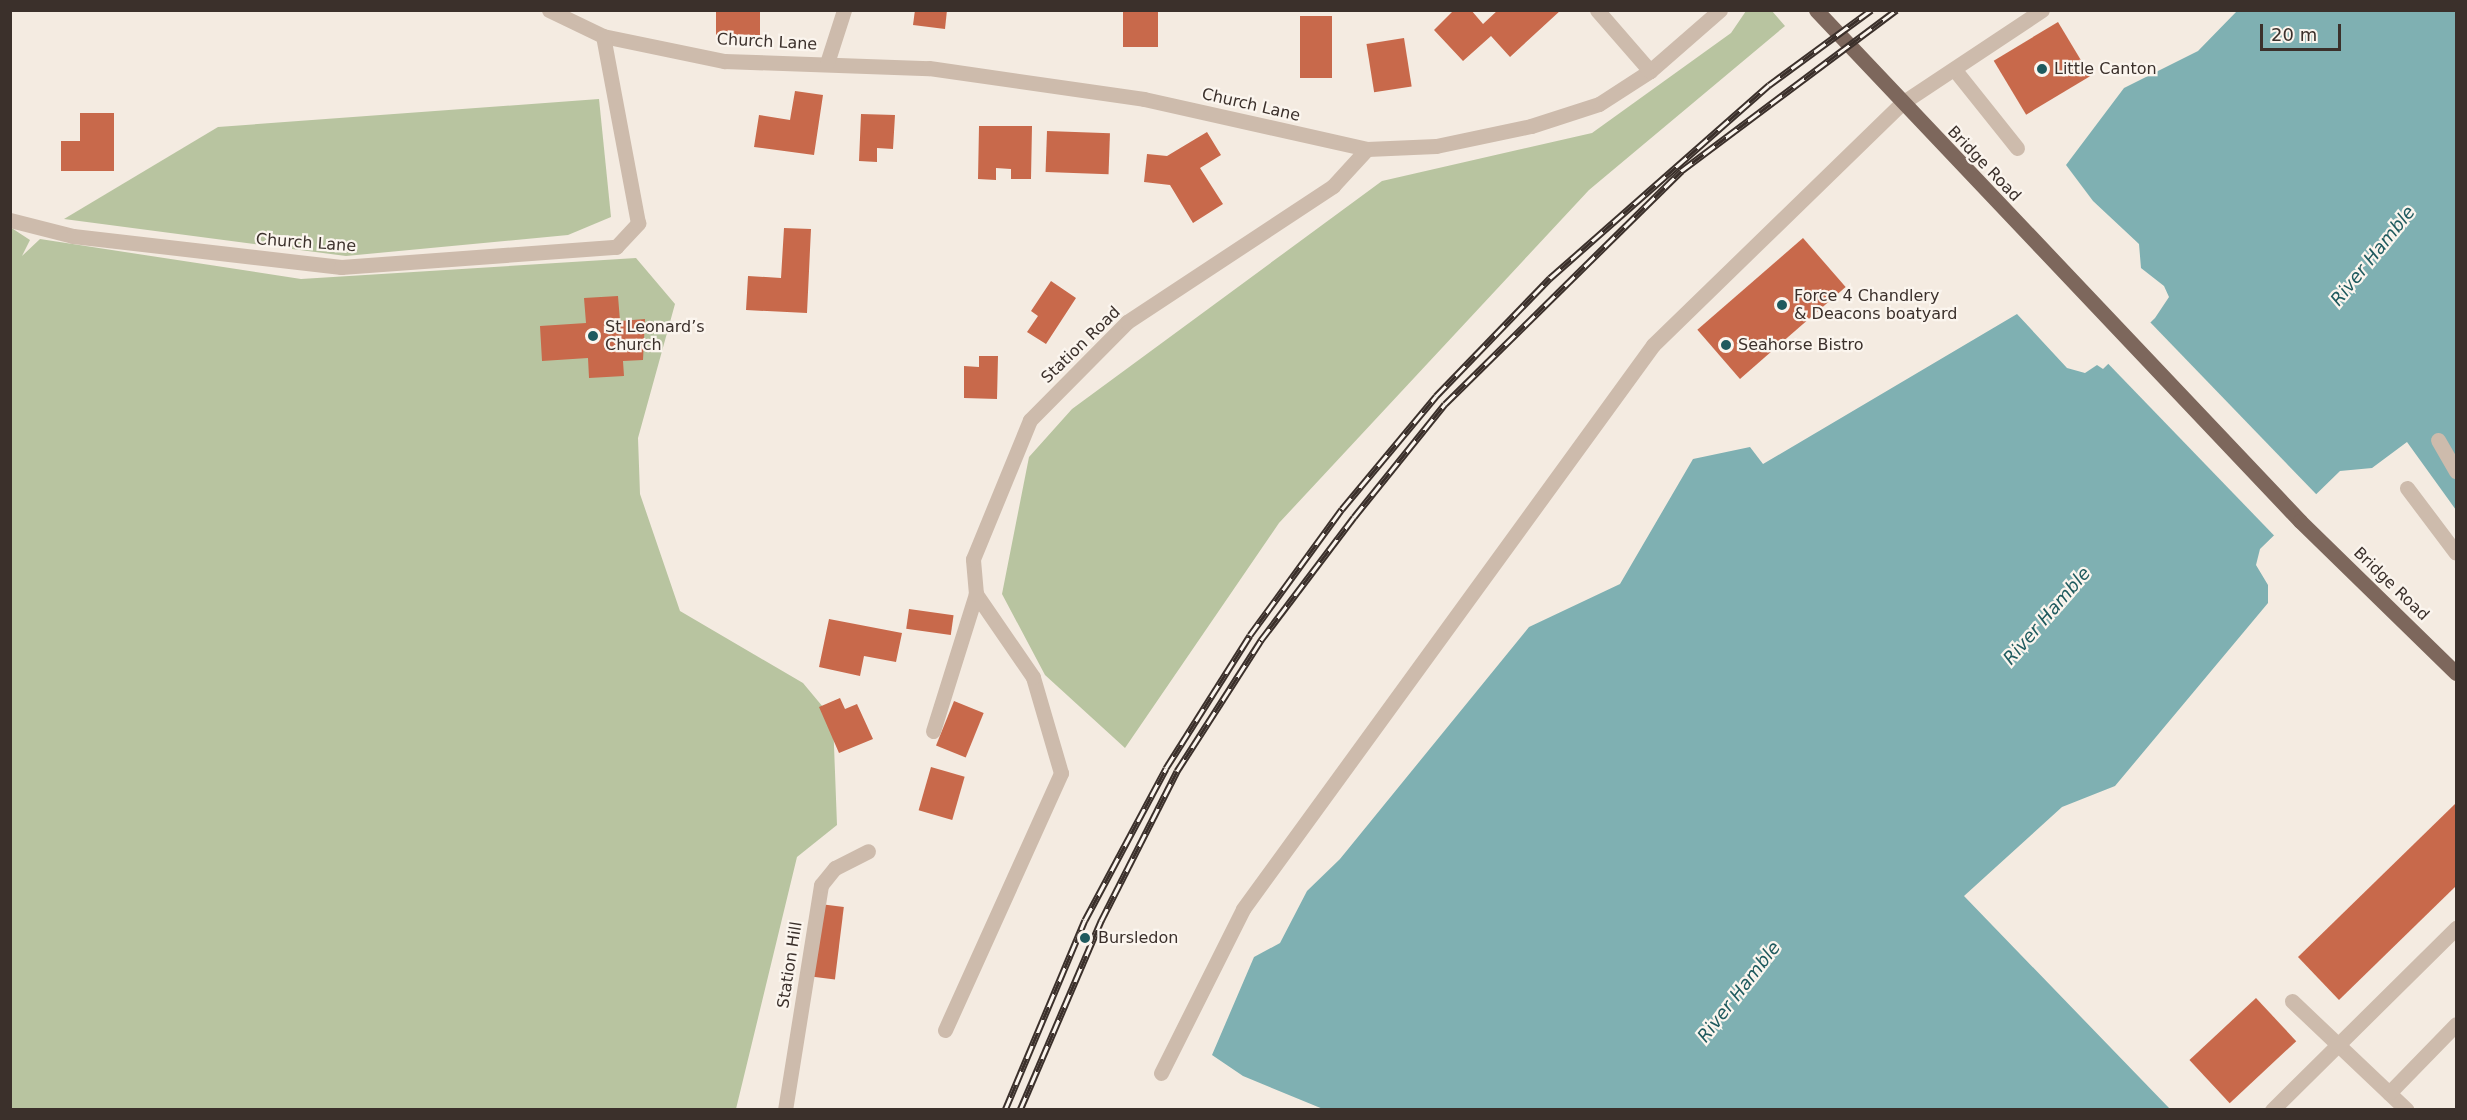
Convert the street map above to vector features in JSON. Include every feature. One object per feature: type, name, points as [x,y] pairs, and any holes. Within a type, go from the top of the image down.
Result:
[{"type":"main road","name":"Bridge Road","points":[[1816,10],[2300,521],[2457,673]]},
{"type":"street","points":[[549,10],[603,36]]},
{"type":"street","points":[[827,63],[844,10]]},
{"type":"street","points":[[1597,10],[1650,70]]},
{"type":"street","name":"Church Lane","points":[[10,220],[73,236],[341,267],[616,247],[638,224],[603,36],[724,61],[929,68],[1144,99],[1367,149],[1436,146],[1531,126],[1599,104],[1650,70],[1720,10]]},
{"type":"street","points":[[1161,1073],[1243,909],[1653,345],[1902,103],[2042,10]]},
{"type":"street","points":[[1954,69],[2017,148]]},
{"type":"street","name":"Station Road","points":[[976,594],[973,559],[1030,420],[1127,322],[1332,186],[1367,149]]},
{"type":"street","points":[[2438,440],[2457,471]]},
{"type":"street","points":[[2408,488],[2457,553]]},
{"type":"street","points":[[933,731],[976,594]]},
{"type":"street","points":[[945,1030],[1061,773],[1034,677],[976,594]]},
{"type":"street","name":"Station Hill","points":[[785,1110],[821,885],[835,868],[868,851]]},
{"type":"street","points":[[2272,1110],[2457,928]]},
{"type":"street","points":[[2292,1001],[2407,1110]]},
{"type":"street","points":[[2389,1093],[2457,1024]]},
{"type":"green space","points":[[1746,11],[1772,11],[1785,26],[1589,190],[1279,523],[1125,748],[1045,675],[1002,594],[1029,457],[1072,409],[1382,181],[1592,133],[1731,33]]},
{"type":"green space","points":[[599,99],[611,217],[568,235],[346,256],[64,219],[218,127]]},
{"type":"green space","points":[[10,227],[30,240],[22,256],[40,239],[301,279],[636,258],[675,304],[638,438],[640,494],[680,611],[803,683],[833,719],[837,825],[797,857],[736,1109],[11,1109]]},
{"type":"water","name":"River Hamble","points":[[2237,11],[2456,11],[2456,510],[2407,442],[2372,468],[2340,471],[2260,549],[2256,565],[2268,585],[2268,603],[2115,786],[2062,807],[1964,896],[2170,1109],[1323,1109],[1243,1076],[1212,1055],[1254,957],[1280,943],[1307,891],[1340,859],[1529,627],[1620,584],[1693,459],[1750,447],[1763,464],[2017,314],[2067,368],[2085,373],[2097,365],[2103,369],[2155,318],[2169,297],[2164,286],[2141,268],[2139,244],[2093,201],[2066,165],[2124,88],[2198,51]]},
{"type":"pier","points":[[2148,320],[2318,496],[2276,537],[2106,361]]},
{"type":"building","points":[[716,10],[760,10],[760,35],[716,35]]},
{"type":"building","points":[[915,10],[947,10],[945,29],[913,25]]},
{"type":"building","points":[[1123,10],[1158,10],[1158,47],[1123,47]]},
{"type":"building","points":[[1454,10],[1471,10],[1483,24],[1498,10],[1561,10],[1510,57],[1491,36],[1463,61],[1434,30]]},
{"type":"building","points":[[1300,16],[1332,16],[1332,78],[1300,78]]},
{"type":"building","name":"Little Canton","points":[[2058,22],[2090,76],[2026,115],[1994,61]]},
{"type":"building","points":[[1404,38],[1412,86],[1374,92],[1366,44]]},
{"type":"building","points":[[795,91],[823,95],[814,155],[754,147],[759,115],[790,120]]},
{"type":"building","points":[[80,113],[114,113],[114,171],[61,171],[61,141],[80,141]]},
{"type":"building","points":[[861,114],[895,115],[893,149],[877,148],[877,162],[859,161]]},
{"type":"building","points":[[979,126],[1032,126],[1031,179],[1011,179],[1011,169],[996,168],[996,180],[978,179]]},
{"type":"building","points":[[1047,131],[1110,133],[1109,174],[1046,172]]},
{"type":"building","points":[[1207,132],[1221,155],[1200,168],[1223,204],[1193,223],[1170,185],[1144,182],[1147,154],[1167,156]]},
{"type":"building","points":[[784,228],[811,229],[807,313],[746,310],[748,276],[781,278]]},
{"type":"building","points":[[1803,238],[1846,287],[1740,379],[1697,330]]},
{"type":"building","points":[[1051,281],[1076,298],[1046,344],[1027,332],[1038,316],[1031,311]]},
{"type":"building","name":"St Leonard’s Church","points":[[618,296],[620,321],[645,319],[643,360],[623,361],[624,376],[589,378],[588,358],[542,361],[540,326],[586,323],[584,298]]},
{"type":"building","points":[[979,356],[998,356],[997,399],[964,398],[964,366],[979,367]]},
{"type":"building","points":[[909,609],[954,615],[951,635],[906,629]]},
{"type":"building","points":[[829,619],[902,633],[896,662],[864,656],[860,676],[819,667]]},
{"type":"building","points":[[840,698],[845,709],[857,704],[873,739],[839,753],[819,707]]},
{"type":"building","points":[[954,701],[984,713],[966,757],[936,746]]},
{"type":"building","points":[[931,767],[965,777],[952,820],[919,810]]},
{"type":"building","points":[[2456,803],[2456,886],[2339,1000],[2298,957]]},
{"type":"building","points":[[820,904],[844,907],[835,979],[811,976]]},
{"type":"building","points":[[2256,998],[2296,1041],[2230,1103],[2189,1060]]},
{"type":"railway","points":[[1005,1110],[1085,920],[1166,768],[1250,635],[1342,509],[1436,396],[1550,278],[1769,85],[1871,10]]},
{"type":"railway","points":[[1020,1110],[1101,921],[1177,771],[1261,640],[1354,517],[1445,404],[1681,171],[1896,10]]},
{"type":"place","name":"Little Canton","points":[[2042,69]]},
{"type":"place","name":"Force 4 Chandlery & Deacons boatyard","points":[[1782,305]]},
{"type":"place","name":"St Leonard’s Church","points":[[593,336]]},
{"type":"place","name":"Seahorse Bistro","points":[[1726,345]]},
{"type":"place","name":"Bursledon","points":[[1085,938]]}]
